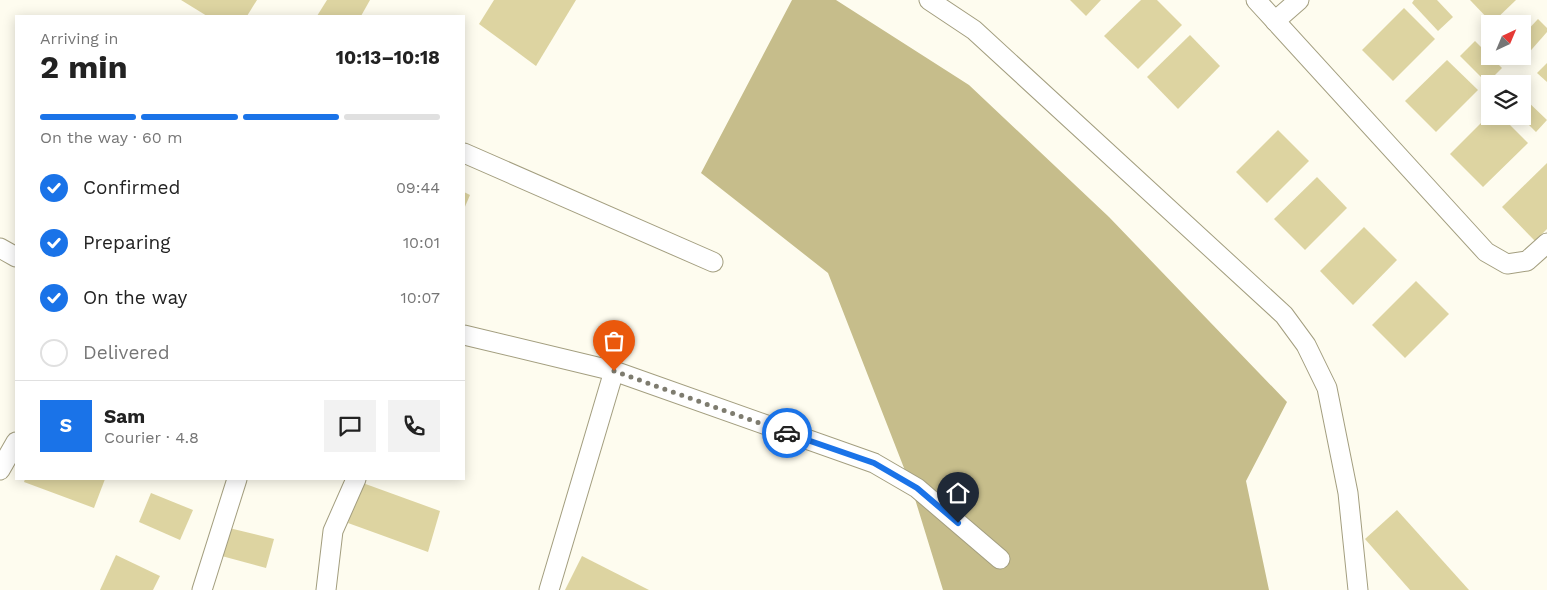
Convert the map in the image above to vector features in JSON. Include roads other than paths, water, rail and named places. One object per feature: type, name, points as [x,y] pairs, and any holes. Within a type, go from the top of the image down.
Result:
[{"type":"street","points":[[929,0],[981,36],[1284,315],[1306,345],[1327,388],[1348,493],[1358,590]]},
{"type":"street","points":[[1256,0],[1486,252],[1507,264],[1526,261],[1547,243]]},
{"type":"street","points":[[1276,21],[1299,0]]},
{"type":"street","points":[[465,153],[713,262]]},
{"type":"street","points":[[0,248],[15,256]]},
{"type":"street","points":[[465,335],[614,371],[874,463],[917,488],[1000,559]]},
{"type":"street","points":[[549,590],[614,371]]},
{"type":"street","points":[[0,470],[15,444]]},
{"type":"street","points":[[202,590],[237,480]]},
{"type":"street","points":[[326,590],[334,531],[356,480]]}]
